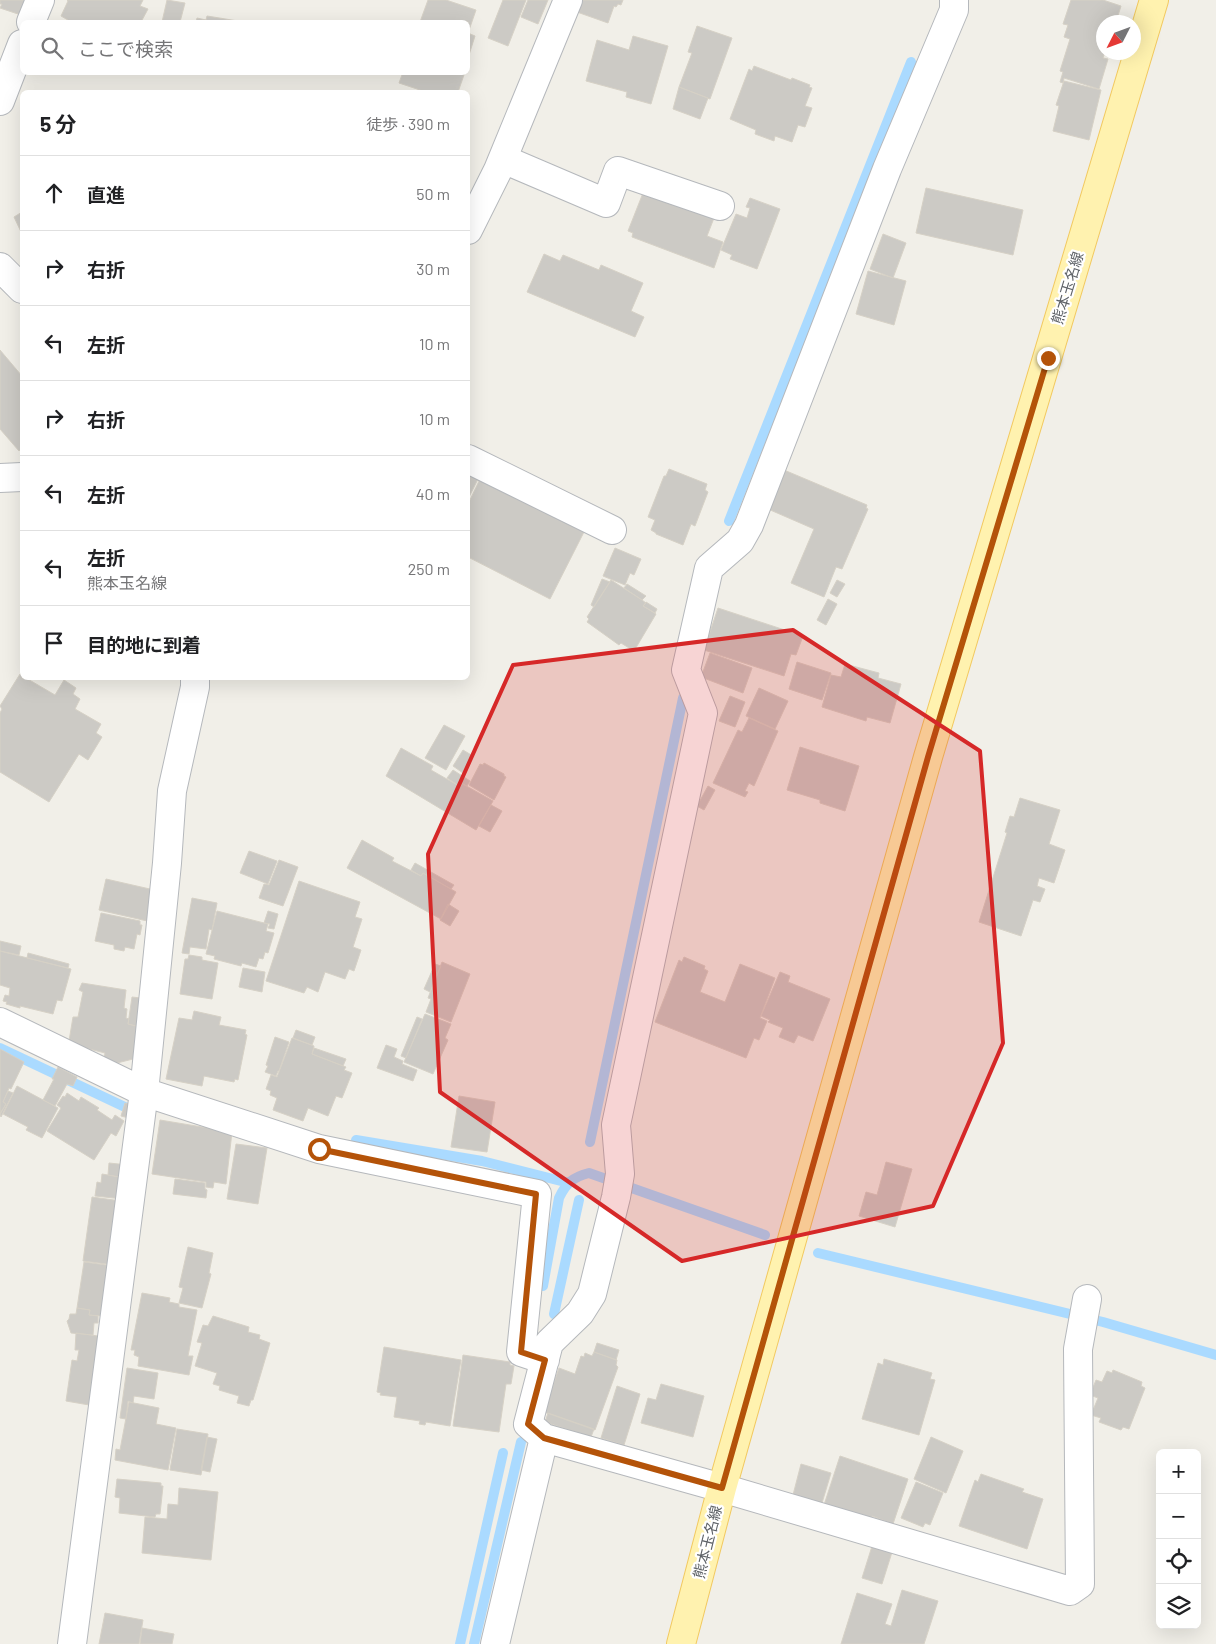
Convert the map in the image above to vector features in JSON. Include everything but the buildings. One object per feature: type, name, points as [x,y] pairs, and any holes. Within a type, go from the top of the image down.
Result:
[{"type":"main road","name":"熊本玉名線","points":[[681,1644],[722,1488],[928,757],[1154,0]]},
{"type":"street","points":[[32,20],[40,0]]},
{"type":"street","points":[[470,226],[503,158],[568,0]]},
{"type":"street","points":[[954,0],[954,10],[883,178],[749,524],[740,541],[709,568],[686,670],[703,713],[616,1126],[618,1186],[592,1294],[580,1313],[549,1343],[528,1424],[544,1438],[722,1488],[1070,1591],[1080,1584],[1078,1349],[1084,1312]]},
{"type":"street","points":[[0,101],[20,49]]},
{"type":"street","points":[[503,158],[606,203],[618,171],[720,206]]},
{"type":"street","points":[[0,267],[20,287]]},
{"type":"street","points":[[470,460],[612,530]]},
{"type":"street","points":[[0,478],[20,476]]},
{"type":"street","points":[[72,1644],[144,1092],[167,863],[172,791],[197,681]]},
{"type":"street","points":[[0,1022],[144,1092],[319,1149],[536,1194],[521,1352],[545,1360]]},
{"type":"street","points":[[495,1644],[544,1438]]},
{"type":"highlighted area","points":[[793,630],[980,751],[1003,1043],[933,1206],[682,1261],[440,1092],[428,854],[513,665]]},
{"type":"waterway","points":[[729,521],[911,62]]},
{"type":"waterway","points":[[590,1142],[683,698]]},
{"type":"waterway","points":[[0,1048],[127,1108]]},
{"type":"waterway","points":[[356,1140],[482,1161],[569,1183]]},
{"type":"waterway","points":[[543,1286],[559,1198],[564,1188],[571,1181],[589,1173],[765,1235]]},
{"type":"waterway","points":[[554,1314],[579,1200]]},
{"type":"waterway","points":[[818,1253],[1103,1322],[1216,1355]]},
{"type":"waterway","points":[[474,1644],[521,1442]]},
{"type":"waterway","points":[[460,1644],[503,1453]]},
{"type":"route","points":[[319,1149],[536,1194],[521,1352],[545,1360],[528,1424],[544,1438],[722,1488],[928,757],[1048,358]]}]
